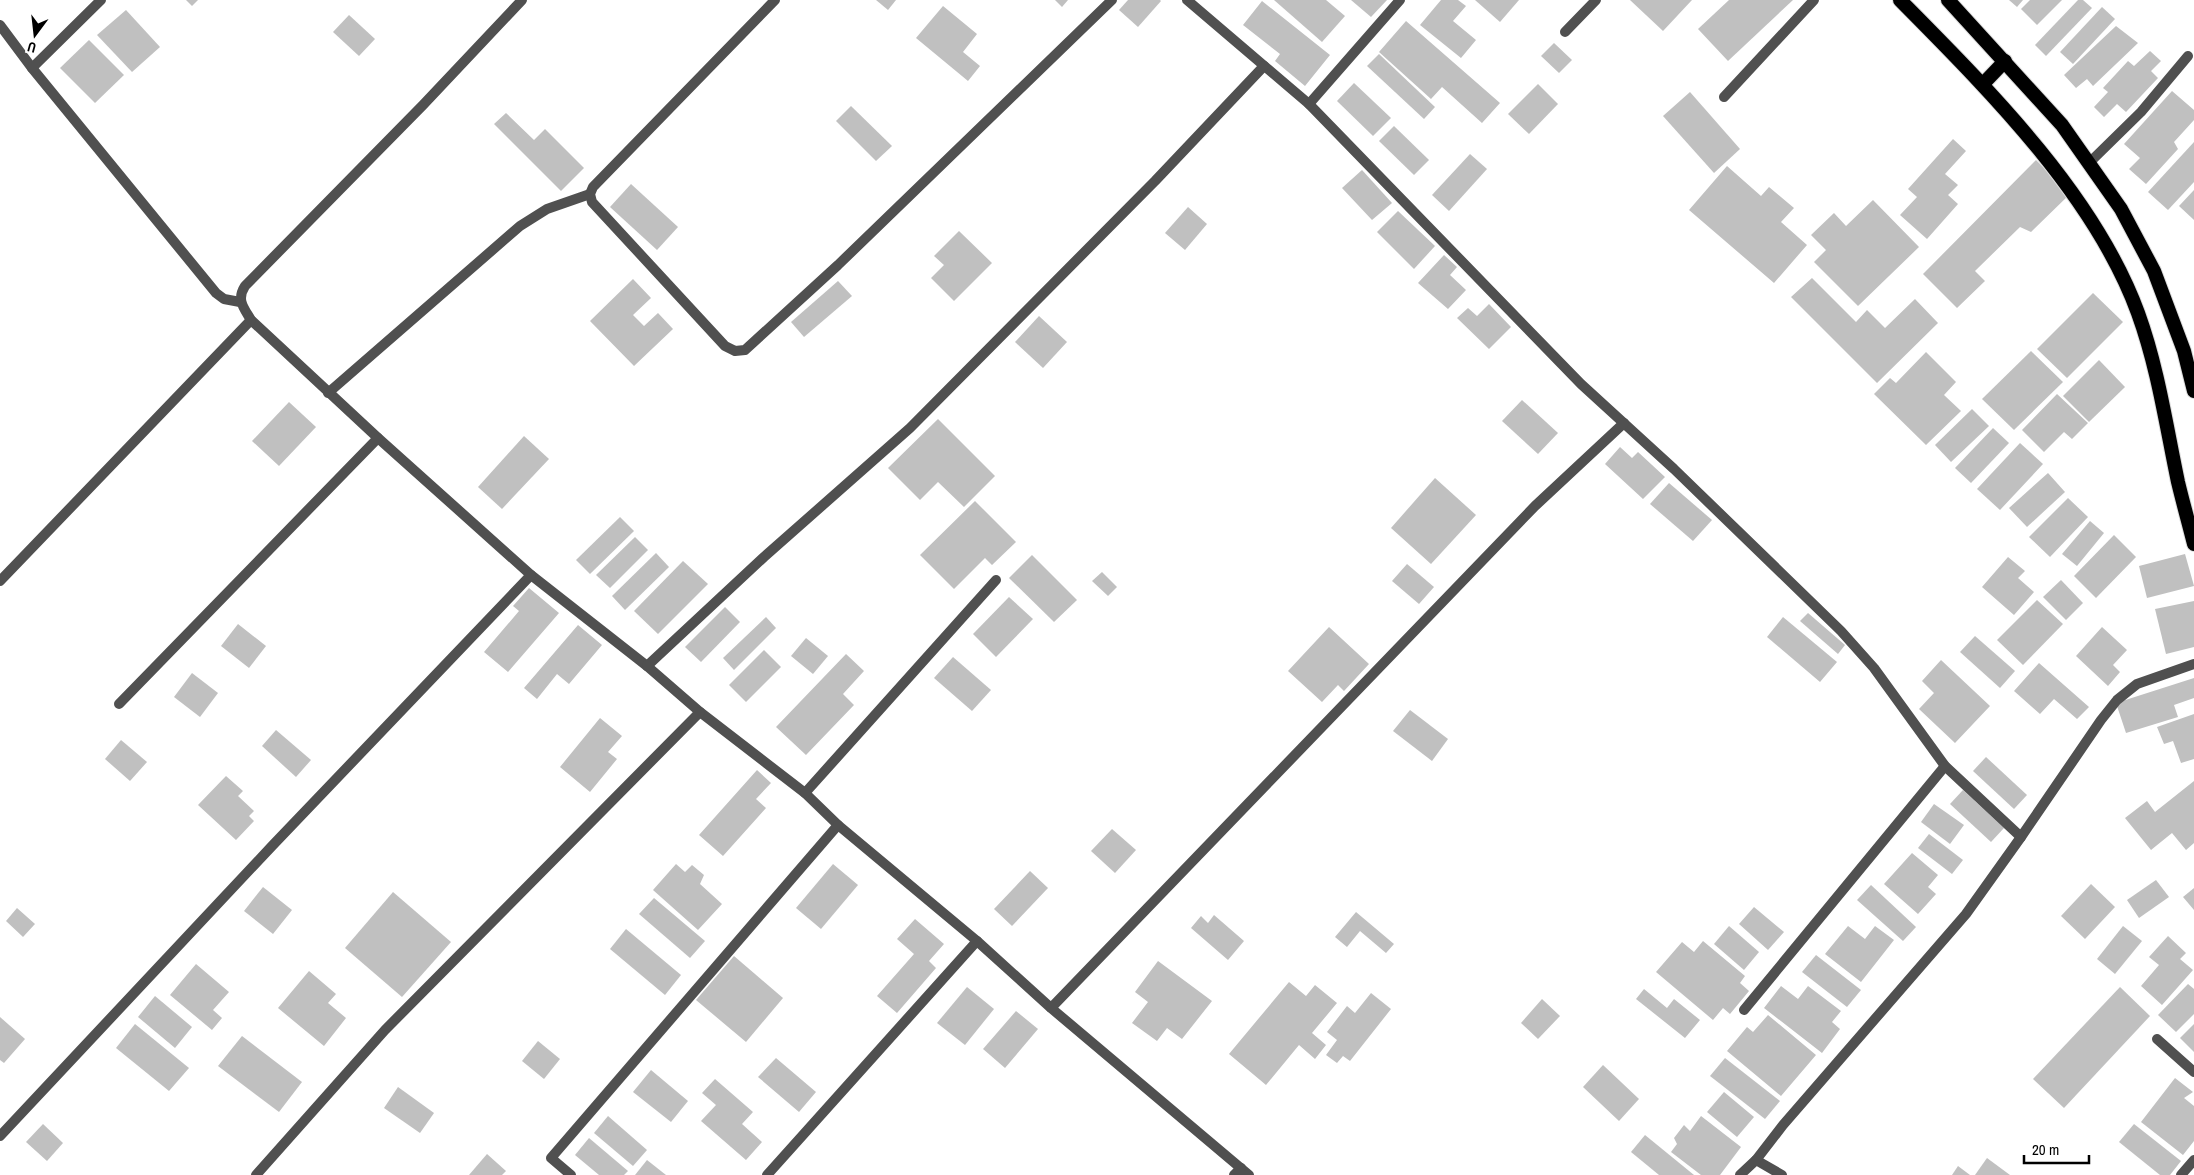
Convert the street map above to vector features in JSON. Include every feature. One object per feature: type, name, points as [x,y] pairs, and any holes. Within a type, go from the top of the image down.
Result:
[{"type":"highway","points":[[1900,0],[1983,84],[2078,201],[2110,253],[2138,312],[2156,370],[2179,484],[2194,544]]},
{"type":"highway","points":[[1948,0],[2062,125],[2121,209],[2154,271],[2184,351],[2194,391]]},
{"type":"highway","points":[[1983,84],[2005,61]]},
{"type":"street","points":[[32,68],[101,0]]},
{"type":"street","points":[[522,0],[423,105],[245,286],[240,302],[251,320],[328,393],[531,575],[647,666],[700,712],[805,793],[838,825],[977,941],[1241,1173]]},
{"type":"street","points":[[328,393],[520,226],[546,209],[590,194],[594,187],[775,0]]},
{"type":"street","points":[[590,194],[592,202],[725,346],[735,351],[745,350],[845,259],[1112,0]]},
{"type":"street","points":[[1187,0],[1310,104],[1551,353],[1841,631],[1874,668],[1945,766],[2021,837]]},
{"type":"street","points":[[1310,104],[1400,0]]},
{"type":"street","points":[[1565,32],[1596,0]]},
{"type":"street","points":[[1724,96],[1814,0]]},
{"type":"street","points":[[0,25],[32,68],[216,293],[224,299],[240,302]]},
{"type":"street","points":[[2088,163],[2141,112],[2188,56]]},
{"type":"street","points":[[647,666],[764,557],[910,428],[1155,181],[1264,66]]},
{"type":"street","points":[[0,581],[251,320]]},
{"type":"street","points":[[1051,1008],[1535,506],[1624,423]]},
{"type":"street","points":[[119,704],[378,438]]},
{"type":"street","points":[[0,1136],[272,846],[531,575]]},
{"type":"street","points":[[805,793],[996,580]]},
{"type":"street","points":[[1740,1175],[1756,1160],[1783,1125],[1966,914],[2074,758],[2117,700],[2137,684],[2194,664]]},
{"type":"street","points":[[256,1175],[385,1030],[700,712]]},
{"type":"street","points":[[1744,1010],[1945,766]]},
{"type":"street","points":[[571,1175],[551,1158],[838,825]]},
{"type":"street","points":[[766,1175],[977,941]]},
{"type":"street","points":[[2157,1039],[2194,1072]]},
{"type":"street","points":[[1756,1160],[1782,1175]]},
{"type":"street","points":[[2181,1175],[2194,1160]]},
{"type":"building","points":[[186,0],[198,0],[192,6]]},
{"type":"building","points":[[876,0],[896,0],[888,10]]},
{"type":"building","points":[[1055,0],[1068,0],[1062,7]]},
{"type":"building","points":[[1128,0],[1161,1],[1138,27],[1119,10]]},
{"type":"building","points":[[1274,0],[1326,0],[1345,16],[1322,42]]},
{"type":"building","points":[[1351,0],[1387,0],[1371,17]]},
{"type":"building","points":[[1441,0],[1458,0],[1466,6],[1453,21],[1476,40],[1461,58],[1420,25]]},
{"type":"building","points":[[1475,0],[1519,0],[1500,22]]},
{"type":"building","points":[[1630,0],[1692,0],[1663,31]]},
{"type":"building","points":[[1729,0],[1793,0],[1728,61],[1698,29]]},
{"type":"building","points":[[2009,0],[2023,0],[2017,7]]},
{"type":"building","points":[[2030,0],[2062,0],[2037,25],[2021,9]]},
{"type":"building","points":[[2078,0],[2083,0],[2092,8],[2046,56],[2035,45]]},
{"type":"building","points":[[1262,1],[1330,55],[1305,86],[1275,61],[1280,54],[1243,25]]},
{"type":"building","points":[[943,6],[977,34],[963,52],[980,66],[968,81],[916,38]]},
{"type":"building","points":[[2102,7],[2115,19],[2073,64],[2060,52]]},
{"type":"building","points":[[126,10],[160,47],[132,72],[97,35]]},
{"type":"building","points":[[349,15],[375,39],[359,56],[333,32]]},
{"type":"building","points":[[1406,21],[1500,103],[1482,123],[1442,87],[1431,99],[1379,52]]},
{"type":"building","points":[[2116,26],[2138,43],[2093,86],[2087,79],[2076,88],[2064,75]]},
{"type":"building","points":[[89,40],[124,75],[95,103],[60,68]]},
{"type":"building","points":[[1554,43],[1572,60],[1559,73],[1541,56]]},
{"type":"building","points":[[2150,51],[2161,61],[2151,71],[2158,78],[2126,112],[2117,104],[2104,117],[2094,107],[2108,92],[2103,88],[2128,61],[2134,66]]},
{"type":"building","points":[[1379,54],[1435,107],[1424,119],[1367,66]]},
{"type":"building","points":[[1354,83],[1391,118],[1373,136],[1337,101]]},
{"type":"building","points":[[1538,84],[1558,104],[1529,134],[1508,114]]},
{"type":"building","points":[[2172,91],[2194,110],[2194,120],[2174,142],[2178,149],[2146,184],[2129,169],[2140,158],[2124,144]]},
{"type":"building","points":[[1690,92],[1740,149],[1714,173],[1663,116]]},
{"type":"building","points":[[851,106],[892,146],[876,161],[836,121]]},
{"type":"building","points":[[506,113],[534,140],[545,129],[584,168],[561,191],[494,124]]},
{"type":"building","points":[[1394,126],[1429,160],[1414,175],[1379,141]]},
{"type":"building","points":[[1953,139],[1966,151],[1945,174],[1958,185],[1948,195],[1958,204],[1927,239],[1900,215],[1917,197],[1908,189]]},
{"type":"building","points":[[2194,142],[2194,182],[2168,210],[2148,192]]},
{"type":"building","points":[[1470,154],[1487,169],[1449,211],[1432,195]]},
{"type":"building","points":[[2036,160],[2070,194],[2031,232],[2020,227],[1975,271],[1985,281],[1957,308],[1923,274]]},
{"type":"building","points":[[1727,166],[1761,196],[1769,187],[1794,208],[1781,222],[1807,245],[1774,283],[1689,210]]},
{"type":"building","points":[[1362,170],[1392,203],[1372,220],[1342,188]]},
{"type":"building","points":[[631,184],[678,227],[657,250],[610,207]]},
{"type":"building","points":[[2194,190],[2194,220],[2179,206]]},
{"type":"building","points":[[1873,200],[1919,247],[1858,306],[1814,262],[1826,250],[1811,235],[1834,213],[1846,226]]},
{"type":"building","points":[[1188,207],[1207,224],[1185,250],[1165,233]]},
{"type":"building","points":[[1398,211],[1435,246],[1414,269],[1377,232]]},
{"type":"building","points":[[959,231],[992,263],[954,301],[931,278],[944,265],[934,256]]},
{"type":"building","points":[[1444,255],[1457,267],[1450,275],[1466,290],[1448,309],[1418,283]]},
{"type":"building","points":[[1812,278],[1856,322],[1867,310],[1885,328],[1915,299],[1938,323],[1877,383],[1791,297]]},
{"type":"building","points":[[633,279],[651,298],[633,315],[644,326],[658,313],[673,329],[634,366],[590,321]]},
{"type":"building","points":[[838,281],[852,296],[804,337],[791,322]]},
{"type":"building","points":[[2093,293],[2123,322],[2067,378],[2037,349]]},
{"type":"building","points":[[1489,304],[1511,327],[1489,349],[1457,318],[1468,308],[1477,316]]},
{"type":"building","points":[[1039,316],[1067,342],[1043,368],[1015,342]]},
{"type":"building","points":[[2031,351],[2063,382],[2014,430],[1982,399]]},
{"type":"building","points":[[1926,352],[1956,382],[1944,395],[1961,411],[1926,445],[1874,394],[1890,378],[1896,383]]},
{"type":"building","points":[[2099,360],[2125,387],[2089,422],[2063,396]]},
{"type":"building","points":[[2057,394],[2088,423],[2072,439],[2064,432],[2044,452],[2022,430]]},
{"type":"building","points":[[1522,400],[1558,433],[1538,454],[1502,421]]},
{"type":"building","points":[[289,402],[316,427],[279,466],[252,441]]},
{"type":"building","points":[[1972,409],[1989,426],[1951,462],[1935,445]]},
{"type":"building","points":[[938,419],[995,476],[964,507],[938,482],[920,500],[888,468]]},
{"type":"building","points":[[1993,428],[2009,443],[1971,483],[1955,468]]},
{"type":"building","points":[[524,436],[549,459],[502,509],[478,487]]},
{"type":"building","points":[[2020,443],[2043,464],[2000,510],[1977,489]]},
{"type":"building","points":[[1620,447],[1632,458],[1638,452],[1665,477],[1643,499],[1605,464]]},
{"type":"building","points":[[2048,473],[2065,492],[2027,527],[2009,508]]},
{"type":"building","points":[[1435,478],[1476,515],[1431,564],[1391,528]]},
{"type":"building","points":[[1669,483],[1712,520],[1693,541],[1650,504]]},
{"type":"building","points":[[2068,498],[2088,517],[2050,557],[2029,537]]},
{"type":"building","points":[[975,501],[1016,542],[992,565],[985,558],[954,589],[920,555]]},
{"type":"building","points":[[620,517],[634,531],[590,574],[576,560]]},
{"type":"building","points":[[2090,521],[2104,533],[2077,566],[2062,554]]},
{"type":"building","points":[[2114,535],[2136,557],[2096,598],[2074,576]]},
{"type":"building","points":[[635,537],[648,550],[610,588],[596,575]]},
{"type":"building","points":[[656,553],[669,567],[625,610],[612,596]]},
{"type":"building","points":[[2185,554],[2194,586],[2147,598],[2139,566]]},
{"type":"building","points":[[1032,555],[1077,600],[1054,622],[1009,578]]},
{"type":"building","points":[[2008,557],[2025,571],[2018,578],[2034,592],[2014,615],[1982,587]]},
{"type":"building","points":[[683,561],[708,584],[658,634],[634,611]]},
{"type":"building","points":[[1407,564],[1434,587],[1419,604],[1392,581]]},
{"type":"building","points":[[1102,572],[1117,587],[1108,596],[1092,581]]},
{"type":"building","points":[[2061,580],[2083,603],[2066,620],[2043,597]]},
{"type":"building","points":[[529,588],[559,613],[508,672],[484,652],[519,611],[513,606]]},
{"type":"building","points":[[1009,597],[1033,619],[996,657],[973,634]]},
{"type":"building","points":[[2037,600],[2063,624],[2023,665],[1997,640]]},
{"type":"building","points":[[2194,601],[2194,647],[2166,654],[2155,609]]},
{"type":"building","points":[[725,607],[740,622],[701,662],[685,647]]},
{"type":"building","points":[[1808,613],[1845,645],[1838,654],[1800,621]]},
{"type":"building","points":[[766,617],[776,628],[734,670],[723,658]]},
{"type":"building","points":[[1783,617],[1837,662],[1820,682],[1767,637]]},
{"type":"building","points":[[238,624],[266,646],[249,668],[221,646]]},
{"type":"building","points":[[578,625],[602,645],[569,684],[557,674],[537,699],[524,688]]},
{"type":"building","points":[[1329,627],[1369,664],[1344,691],[1338,685],[1322,702],[1288,671]]},
{"type":"building","points":[[2102,627],[2127,650],[2113,665],[2120,672],[2108,686],[2076,656]]},
{"type":"building","points":[[1975,636],[2015,671],[2000,688],[1960,652]]},
{"type":"building","points":[[806,638],[828,656],[813,674],[791,656]]},
{"type":"building","points":[[764,650],[781,667],[746,702],[729,685]]},
{"type":"building","points":[[846,654],[864,671],[843,694],[854,705],[806,755],[776,727]]},
{"type":"building","points":[[953,657],[991,690],[972,711],[934,678]]},
{"type":"building","points":[[1941,660],[1990,706],[1955,743],[1919,709],[1934,693],[1922,681]]},
{"type":"building","points":[[2039,663],[2089,707],[2077,719],[2054,699],[2040,714],[2014,691]]},
{"type":"building","points":[[192,673],[218,693],[200,717],[174,697]]},
{"type":"building","points":[[2194,678],[2194,698],[2174,705],[2178,717],[2126,733],[2116,703]]},
{"type":"building","points":[[1410,710],[1448,739],[1432,761],[1393,731]]},
{"type":"building","points":[[2194,714],[2194,759],[2181,763],[2173,741],[2164,744],[2157,727]]},
{"type":"building","points":[[600,718],[622,736],[608,752],[617,759],[590,792],[560,767]]},
{"type":"building","points":[[276,730],[311,760],[296,777],[262,746]]},
{"type":"building","points":[[121,740],[147,762],[130,781],[105,759]]},
{"type":"building","points":[[1986,757],[2027,795],[2014,809],[1973,771]]},
{"type":"building","points":[[757,770],[771,783],[756,799],[766,808],[723,856],[699,835]]},
{"type":"building","points":[[226,776],[243,791],[238,796],[254,811],[249,816],[254,821],[236,840],[198,805]]},
{"type":"building","points":[[2194,781],[2194,843],[2186,850],[2172,833],[2151,850],[2125,818],[2147,801],[2155,812]]},
{"type":"building","points":[[1963,790],[2004,828],[1991,842],[1950,804]]},
{"type":"building","points":[[1934,804],[1964,825],[1950,844],[1921,822]]},
{"type":"building","points":[[1112,829],[1136,850],[1115,873],[1091,851]]},
{"type":"building","points":[[1929,834],[1963,860],[1952,874],[1918,848]]},
{"type":"building","points":[[1912,853],[1938,875],[1928,887],[1936,894],[1918,914],[1884,884]]},
{"type":"building","points":[[676,864],[685,872],[692,865],[704,875],[700,884],[722,904],[698,930],[653,890]]},
{"type":"building","points":[[833,864],[858,885],[821,929],[796,908]]},
{"type":"building","points":[[1030,871],[1048,888],[1012,926],[994,909]]},
{"type":"building","points":[[2156,880],[2169,897],[2139,918],[2127,900]]},
{"type":"building","points":[[2091,884],[2115,907],[2085,939],[2061,916]]},
{"type":"building","points":[[1871,885],[1916,927],[1903,941],[1857,900]]},
{"type":"building","points":[[263,887],[292,910],[273,934],[244,911]]},
{"type":"building","points":[[2194,888],[2194,910],[2183,897]]},
{"type":"building","points":[[393,892],[451,942],[402,997],[345,948]]},
{"type":"building","points":[[654,898],[705,941],[690,958],[639,914]]},
{"type":"building","points":[[1754,907],[1784,932],[1768,950],[1739,924]]},
{"type":"building","points":[[17,908],[35,924],[23,937],[6,921]]},
{"type":"building","points":[[1356,912],[1394,944],[1386,953],[1360,931],[1347,947],[1335,937]]},
{"type":"building","points":[[1214,915],[1244,941],[1228,960],[1191,928],[1201,916],[1208,923]]},
{"type":"building","points":[[915,919],[944,944],[929,961],[936,968],[897,1013],[877,996],[914,954],[897,939]]},
{"type":"building","points":[[1729,926],[1759,952],[1744,970],[1714,944]]},
{"type":"building","points":[[1848,926],[1865,939],[1875,926],[1894,940],[1861,982],[1825,954]]},
{"type":"building","points":[[2123,926],[2142,941],[2115,974],[2097,959]]},
{"type":"building","points":[[626,929],[681,975],[665,995],[610,949]]},
{"type":"building","points":[[2168,936],[2186,953],[2180,959],[2193,970],[2162,1005],[2141,986],[2159,965],[2149,957]]},
{"type":"building","points":[[1703,941],[1745,976],[1740,983],[1749,991],[1730,1014],[1723,1008],[1713,1020],[1656,972],[1682,942],[1694,952]]},
{"type":"building","points":[[1816,955],[1861,990],[1847,1007],[1802,972]]},
{"type":"building","points":[[734,956],[783,998],[746,1042],[696,1000]]},
{"type":"building","points":[[1158,961],[1212,1001],[1182,1039],[1167,1028],[1157,1041],[1132,1023],[1148,1002],[1135,992]]},
{"type":"building","points":[[196,964],[229,992],[213,1010],[222,1018],[212,1030],[170,995]]},
{"type":"building","points":[[309,971],[336,994],[328,1003],[346,1018],[324,1046],[278,1008]]},
{"type":"building","points":[[1289,982],[1306,996],[1315,985],[1337,1003],[1312,1033],[1326,1045],[1315,1059],[1299,1045],[1266,1085],[1229,1054]]},
{"type":"building","points":[[2188,984],[2194,989],[2194,1014],[2176,1032],[2158,1015]]},
{"type":"building","points":[[1781,986],[1798,999],[1808,986],[1841,1011],[1832,1022],[1840,1029],[1822,1053],[1764,1008]]},
{"type":"building","points":[[967,987],[994,1009],[965,1045],[937,1023]]},
{"type":"building","points":[[2120,987],[2150,1016],[2064,1108],[2033,1079]]},
{"type":"building","points":[[1644,989],[1667,1008],[1674,999],[1700,1020],[1685,1038],[1636,999]]},
{"type":"building","points":[[1371,993],[1391,1009],[1350,1061],[1343,1056],[1337,1063],[1326,1055],[1337,1040],[1327,1032],[1347,1006],[1355,1013]]},
{"type":"building","points":[[155,996],[192,1027],[175,1048],[138,1017]]},
{"type":"building","points":[[1542,999],[1560,1016],[1538,1039],[1521,1023]]},
{"type":"building","points":[[1016,1011],[1038,1029],[1005,1068],[983,1049]]},
{"type":"building","points":[[1768,1015],[1816,1055],[1781,1096],[1727,1051],[1747,1027],[1753,1032]]},
{"type":"building","points":[[0,1017],[25,1039],[4,1063],[0,1060]]},
{"type":"building","points":[[135,1024],[189,1068],[169,1091],[116,1048]]},
{"type":"building","points":[[2194,1024],[2194,1052],[2180,1038]]},
{"type":"building","points":[[242,1036],[302,1082],[279,1112],[218,1066]]},
{"type":"building","points":[[538,1041],[560,1059],[544,1079],[522,1061]]},
{"type":"building","points":[[776,1058],[816,1092],[799,1112],[758,1077]]},
{"type":"building","points":[[1725,1058],[1780,1101],[1765,1119],[1710,1076]]},
{"type":"building","points":[[1603,1065],[1639,1099],[1619,1121],[1583,1087]]},
{"type":"building","points":[[651,1070],[688,1101],[671,1122],[633,1092]]},
{"type":"building","points":[[2175,1078],[2193,1092],[2184,1098],[2194,1106],[2194,1141],[2183,1155],[2141,1122]]},
{"type":"building","points":[[715,1079],[753,1112],[742,1124],[762,1142],[746,1160],[701,1121],[716,1105],[702,1093]]},
{"type":"building","points":[[398,1087],[434,1113],[420,1133],[384,1108]]},
{"type":"building","points":[[1724,1092],[1754,1117],[1737,1137],[1707,1112]]},
{"type":"building","points":[[608,1116],[647,1150],[633,1166],[594,1133]]},
{"type":"building","points":[[1701,1116],[1741,1147],[1720,1175],[1701,1175],[1671,1152],[1677,1144],[1674,1138],[1684,1125],[1690,1131]]},
{"type":"building","points":[[43,1124],[63,1143],[47,1161],[26,1142]]},
{"type":"building","points":[[2134,1124],[2181,1161],[2170,1175],[2160,1175],[2119,1142]]},
{"type":"building","points":[[1645,1135],[1694,1175],[1659,1175],[1631,1152]]},
{"type":"building","points":[[589,1138],[628,1171],[624,1175],[599,1175],[575,1155]]},
{"type":"building","points":[[487,1154],[506,1171],[502,1175],[469,1175]]},
{"type":"building","points":[[1987,1158],[2010,1175],[1975,1175]]},
{"type":"building","points":[[647,1160],[666,1175],[635,1175]]},
{"type":"building","points":[[1958,1166],[1970,1175],[1952,1175]]}]
